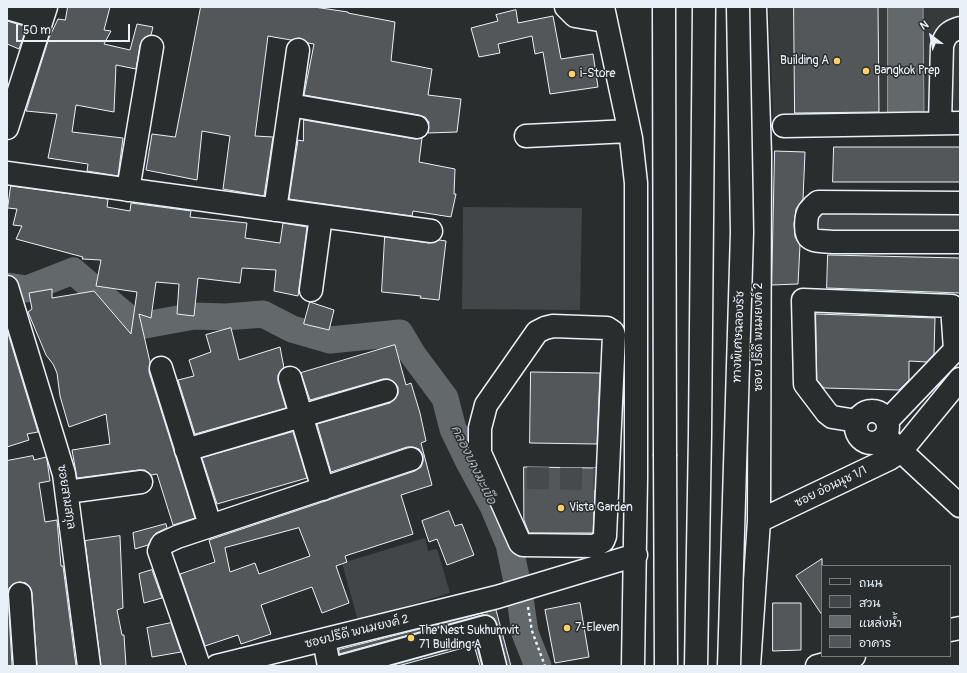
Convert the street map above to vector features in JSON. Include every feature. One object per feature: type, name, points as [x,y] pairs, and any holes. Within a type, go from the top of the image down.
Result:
[{"type":"main road","points":[[566,7],[575,16],[604,14],[629,131],[636,183],[636,555],[633,666]]},
{"type":"main road","points":[[664,7],[664,500],[666,666]]},
{"type":"main road","points":[[696,666],[704,7]]},
{"type":"main road","name":"ทางพิเศษฉลองรัช","points":[[729,666],[742,232],[738,7]]},
{"type":"main road","name":"ซอย ปรีดี พนมยงค์ 2","points":[[749,666],[759,521],[760,154],[755,7]]},
{"type":"main road","points":[[7,8],[44,13],[7,128]]},
{"type":"main road","points":[[784,126],[950,123],[942,46],[945,37],[951,30],[960,28]]},
{"type":"main road","points":[[128,190],[152,47]]},
{"type":"main road","points":[[275,210],[298,50]]},
{"type":"main road","points":[[290,105],[417,127]]},
{"type":"main road","points":[[526,136],[629,131]]},
{"type":"main road","points":[[7,173],[431,231]]},
{"type":"main road","points":[[960,202],[818,202],[812,206],[808,213],[807,234],[809,238],[815,240],[832,242],[960,242]]},
{"type":"main road","points":[[311,290],[321,216]]},
{"type":"main road","name":"ซอยสามสกุล","points":[[8,295],[64,474],[89,666]]},
{"type":"main road","points":[[886,429],[955,350],[952,306],[803,300],[805,384],[827,413],[832,417],[857,422],[864,413],[874,411],[879,413],[886,429],[901,450],[960,506]]},
{"type":"main road","points":[[545,328],[604,328],[614,334],[602,478],[605,536],[599,544],[587,546],[523,545],[519,542],[480,453],[480,428],[486,405],[537,332],[545,328]]},
{"type":"main road","points":[[161,368],[210,525]]},
{"type":"main road","points":[[290,378],[323,488]]},
{"type":"main road","name":"ซอย อ่อนนุช 1/1","points":[[759,521],[889,459],[901,450],[960,379]]},
{"type":"main road","points":[[186,450],[386,391]]},
{"type":"main road","points":[[199,666],[159,551],[162,544],[210,525],[411,458]]},
{"type":"main road","points":[[602,478],[636,478]]},
{"type":"main road","points":[[67,492],[141,482]]},
{"type":"main road","points":[[652,666],[664,500]]},
{"type":"main road","name":"ซอยปรีดี พนมยงค์ 2","points":[[217,666],[267,660],[324,640],[497,597],[636,555]]},
{"type":"main road","points":[[20,594],[25,666]]},
{"type":"main road","points":[[343,666],[485,627],[495,666]]},
{"type":"main road","points":[[324,640],[329,666]]},
{"type":"main road","points":[[817,666],[850,657]]},
{"type":"path","points":[[528,605],[532,631],[545,666]]},
{"type":"shaded area","name":"Bangkok Prep","points":[[769,7],[960,7],[960,135],[774,136]]},
{"type":"green space","points":[[463,207],[582,208],[580,310],[462,309]]},
{"type":"green space","points":[[958,207],[960,237],[816,233],[813,216],[822,209]]},
{"type":"green space","points":[[425,538],[428,551],[437,549],[450,593],[358,621],[342,563]]},
{"type":"water","points":[[888,7],[923,7],[924,116],[888,117]]},
{"type":"building","points":[[68,7],[110,7],[104,30],[111,31],[104,44],[130,50],[137,24],[153,27],[151,35],[143,39],[140,45],[136,69],[116,65],[114,112],[76,105],[72,132],[123,138],[118,176],[87,171],[88,164],[48,158],[57,114],[26,111],[49,38],[58,19],[65,20]]},
{"type":"building","points":[[201,7],[314,7],[348,12],[395,22],[391,61],[432,69],[428,95],[461,99],[457,132],[428,133],[429,122],[425,117],[419,115],[304,95],[314,44],[308,43],[300,38],[291,40],[268,36],[255,136],[273,137],[264,196],[223,189],[230,136],[202,131],[197,180],[146,170],[152,134],[175,137]]},
{"type":"building","name":"Building A","points":[[794,7],[878,7],[879,112],[795,113]]},
{"type":"building","points":[[516,10],[518,23],[553,16],[561,59],[593,54],[598,87],[550,94],[543,52],[535,54],[532,36],[498,44],[500,53],[479,57],[471,28],[498,21],[496,15]]},
{"type":"building","points":[[7,21],[27,27],[19,49],[7,44]]},
{"type":"building","points":[[304,120],[415,139],[422,138],[419,162],[455,169],[454,194],[456,194],[451,217],[413,211],[412,216],[289,199],[298,140],[303,141]]},
{"type":"building","points":[[834,147],[960,147],[960,182],[833,182]]},
{"type":"building","points":[[775,151],[805,152],[803,199],[796,209],[794,224],[795,237],[800,245],[798,284],[772,285]]},
{"type":"building","points":[[11,186],[108,199],[107,207],[130,211],[131,203],[191,211],[190,217],[247,223],[245,238],[280,243],[283,223],[307,227],[298,296],[274,291],[276,270],[242,268],[240,283],[198,278],[194,316],[177,314],[179,284],[156,282],[151,318],[139,314],[150,362],[149,372],[195,518],[173,525],[157,474],[151,475],[145,470],[139,470],[77,478],[72,450],[110,444],[106,414],[69,427],[60,396],[57,373],[53,364],[46,355],[28,312],[32,309],[29,293],[52,289],[52,298],[94,291],[131,334],[137,292],[96,286],[101,260],[82,259],[83,257],[16,239],[22,226],[13,225],[17,209],[8,208]]},
{"type":"building","points":[[385,237],[429,243],[439,240],[446,241],[439,300],[420,298],[421,296],[382,292]]},
{"type":"building","points":[[828,255],[960,258],[960,293],[827,288]]},
{"type":"building","points":[[310,302],[334,310],[329,330],[304,324]]},
{"type":"building","points":[[816,314],[935,318],[934,354],[927,362],[909,361],[909,380],[899,390],[824,388],[817,380]]},
{"type":"building","points":[[231,328],[239,360],[280,347],[284,368],[278,375],[278,381],[286,408],[195,434],[178,380],[194,376],[189,360],[211,352],[206,335]]},
{"type":"building","points":[[7,330],[38,432],[27,434],[29,440],[7,447]]},
{"type":"building","points":[[395,345],[406,385],[411,383],[420,413],[426,441],[421,443],[432,485],[401,495],[413,534],[345,556],[347,562],[336,566],[349,603],[322,613],[312,587],[261,605],[271,634],[241,644],[238,635],[205,646],[180,574],[215,562],[209,540],[415,471],[421,467],[423,455],[419,449],[407,447],[331,472],[317,424],[390,403],[398,394],[398,387],[389,379],[383,379],[310,400],[301,373]],"holes":[[[299,528],[310,556],[259,574],[255,563],[230,572],[225,548]]]},
{"type":"building","points":[[531,372],[600,373],[597,444],[530,443]]},
{"type":"building","points":[[293,432],[307,478],[217,504],[202,458]]},
{"type":"building","points":[[33,456],[34,460],[46,457],[47,460],[50,481],[39,483],[45,522],[57,520],[61,566],[63,566],[76,666],[37,666],[32,593],[30,587],[26,583],[20,582],[13,584],[9,588],[8,594],[12,666],[7,666],[7,461]]},
{"type":"building","name":"Vista Garden","points":[[524,467],[596,468],[593,533],[529,533],[524,520]]},
{"type":"building","points":[[449,511],[455,526],[462,524],[474,555],[447,565],[437,539],[429,542],[422,521]]},
{"type":"building","points":[[166,524],[167,528],[156,533],[148,545],[135,549],[133,533]]},
{"type":"building","points":[[120,536],[123,608],[117,610],[122,635],[124,635],[126,666],[101,666],[85,541]]},
{"type":"building","points":[[822,559],[821,614],[796,576]]},
{"type":"building","points":[[152,570],[162,598],[144,603],[139,574]]},
{"type":"building","points":[[580,603],[589,657],[555,663],[545,610]]},
{"type":"building","points":[[773,603],[801,603],[801,650],[773,651]]},
{"type":"building","points":[[496,610],[511,666],[507,666],[497,624],[494,618],[488,615],[482,615],[339,654],[339,650]]},
{"type":"building","points":[[171,623],[181,652],[152,657],[147,628]]},
{"type":"building","points":[[476,642],[482,666],[480,666],[474,645],[398,666],[390,666]]},
{"type":"waterway","name":"คลองบางมะเขือ","points":[[7,286],[27,289],[73,271],[127,317],[145,325],[194,316],[226,317],[263,314],[292,329],[330,340],[400,333],[413,355],[445,398],[453,429],[493,506],[509,544],[519,591],[525,633],[538,666]]},
{"type":"tunnel","points":[[527,478],[598,479]]},
{"type":"place","name":"Building A","points":[[837,61]]},
{"type":"place","name":"Bangkok Prep","points":[[866,71]]},
{"type":"place","name":"i-Store","points":[[572,74]]},
{"type":"place","name":"Vista Garden","points":[[561,508]]},
{"type":"place","name":"7-Eleven","points":[[567,628]]},
{"type":"place","name":"The Nest Sukhumvit 71 Building A","points":[[411,638]]}]
